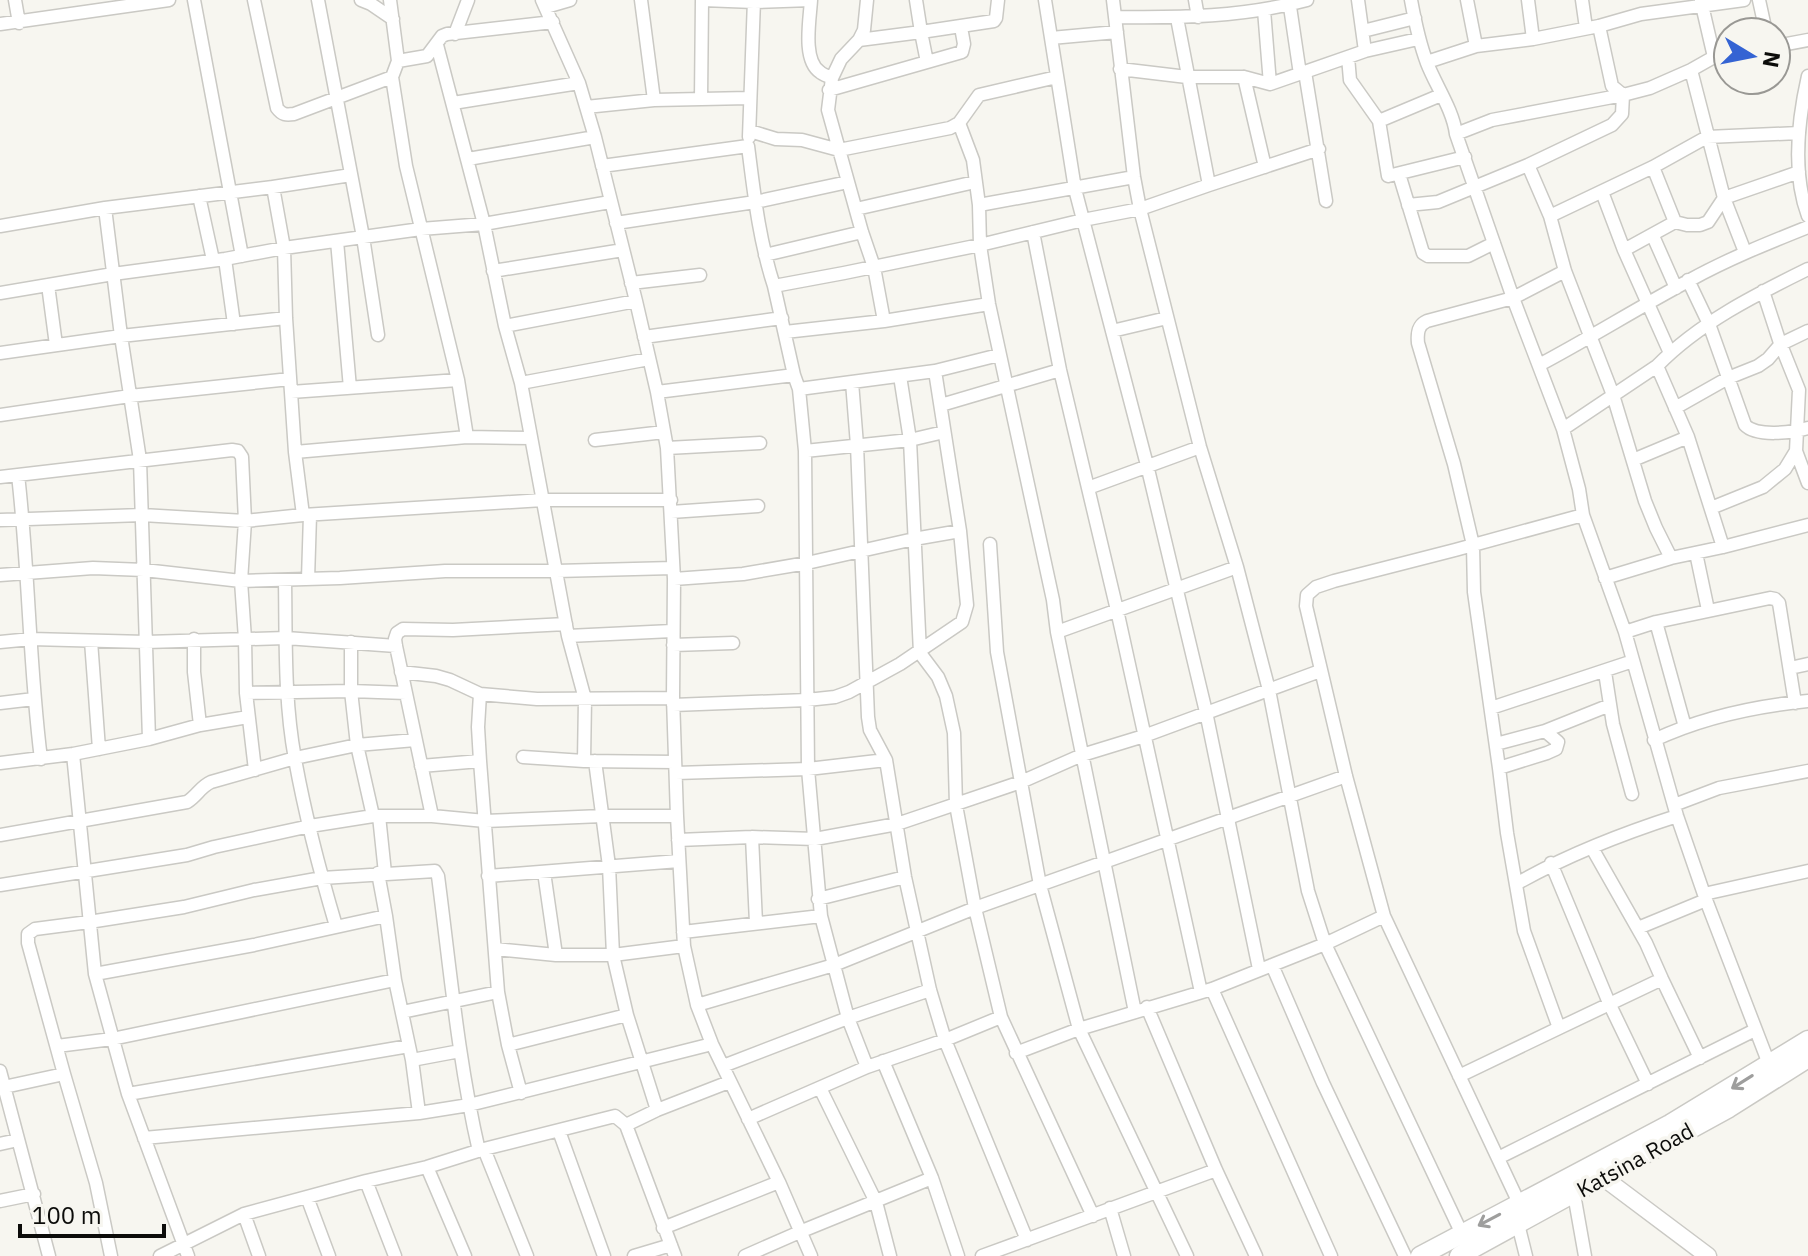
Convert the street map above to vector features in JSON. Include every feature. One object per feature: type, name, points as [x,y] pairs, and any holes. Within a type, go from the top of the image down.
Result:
[{"type":"highway","points":[[1420,1256],[1519,1203],[1599,1171],[1808,1040]]},
{"type":"highway","name":"Katsina Road","points":[[1459,1256],[1574,1194],[1599,1171],[1729,1108],[1808,1058]]},
{"type":"main road","points":[[1599,1171],[1708,1256]]},
{"type":"street","points":[[15,0],[19,23]]},
{"type":"street","points":[[66,0],[69,16]]},
{"type":"street","points":[[0,24],[69,16],[110,5],[169,0]]},
{"type":"street","points":[[194,0],[242,256]]},
{"type":"street","points":[[254,0],[277,108],[281,113],[294,114],[392,77]]},
{"type":"street","points":[[318,0],[363,237],[378,335]]},
{"type":"street","points":[[361,0],[393,19]]},
{"type":"street","points":[[390,0],[398,61],[392,77],[406,166],[458,380],[467,437]]},
{"type":"street","points":[[455,34],[468,0]]},
{"type":"street","points":[[570,0],[544,4],[579,83],[595,137],[636,301],[667,448],[673,573],[673,701],[684,946],[697,1005],[712,1044],[802,1231],[811,1256]]},
{"type":"street","points":[[641,0],[654,100]]},
{"type":"street","points":[[701,99],[703,0],[811,0],[809,54],[813,65],[831,84]]},
{"type":"street","points":[[867,0],[864,30],[841,59],[831,84],[828,110],[874,267],[884,321]]},
{"type":"street","points":[[916,0],[927,62]]},
{"type":"street","points":[[859,40],[994,21],[998,0]]},
{"type":"street","points":[[1045,0],[1075,189],[1147,465],[1265,967],[1405,1256]]},
{"type":"street","points":[[1113,0],[1140,209],[1200,447],[1237,567],[1269,690],[1308,891],[1325,944],[1462,1234]]},
{"type":"street","points":[[1195,0],[1198,17]]},
{"type":"street","points":[[1115,17],[1198,17],[1264,10],[1307,0]]},
{"type":"street","points":[[1358,0],[1365,51]]},
{"type":"street","points":[[1411,0],[1418,39],[1454,120],[1456,134],[1513,298],[1563,429],[1583,515],[1625,632],[1675,810],[1769,1064]]},
{"type":"street","points":[[1467,0],[1476,46]]},
{"type":"street","points":[[1528,0],[1533,39]]},
{"type":"street","points":[[1582,0],[1586,28]]},
{"type":"street","points":[[1427,62],[1476,46],[1599,26],[1640,8],[1744,0]]},
{"type":"street","points":[[754,1],[748,146],[765,255],[799,389],[805,451],[808,769],[818,899],[848,1018],[867,1067]]},
{"type":"street","points":[[1289,2],[1319,149],[1326,201]]},
{"type":"street","points":[[1701,3],[1712,49]]},
{"type":"street","points":[[1264,10],[1270,84]]},
{"type":"street","points":[[1177,18],[1209,185]]},
{"type":"street","points":[[1363,31],[1415,18]]},
{"type":"street","points":[[398,61],[427,56],[442,36],[553,22]]},
{"type":"street","points":[[1599,26],[1612,86],[1623,95]]},
{"type":"street","points":[[831,84],[962,52],[961,27]]},
{"type":"street","points":[[1051,38],[1117,32]]},
{"type":"street","points":[[1418,39],[1348,57],[1350,80],[1379,121],[1388,176],[1465,157]]},
{"type":"street","points":[[437,45],[468,159],[505,326],[521,383],[567,630],[585,699],[589,761],[602,816],[609,866],[613,955],[627,1015],[657,1110]]},
{"type":"street","points":[[1120,69],[1187,77],[1244,77],[1270,84],[1365,51]]},
{"type":"street","points":[[1456,134],[1492,120],[1650,88],[1712,58]]},
{"type":"street","points":[[1691,70],[1724,198],[1745,252]]},
{"type":"street","points":[[1808,76],[1799,133],[1802,201],[1808,216]]},
{"type":"street","points":[[750,131],[839,150],[950,128],[959,123],[979,95],[1057,77]]},
{"type":"street","points":[[1244,77],[1265,167]]},
{"type":"street","points":[[453,103],[579,83]]},
{"type":"street","points":[[1379,121],[1441,95]]},
{"type":"street","points":[[1408,205],[1438,202],[1528,165],[1612,125],[1622,114],[1623,95]]},
{"type":"street","points":[[586,107],[654,100],[749,98]]},
{"type":"street","points":[[959,123],[973,160],[980,245],[989,304],[1053,600],[1103,863],[1141,1010],[1256,1256]]},
{"type":"street","points":[[1550,216],[1653,167],[1707,137],[1799,133]]},
{"type":"street","points":[[468,159],[595,137]]},
{"type":"street","points":[[602,166],[748,146]]},
{"type":"street","points":[[774,286],[1140,209],[1319,149]]},
{"type":"street","points":[[1528,165],[1550,216],[1565,271],[1613,395],[1645,501],[1671,558]]},
{"type":"street","points":[[1653,167],[1675,222]]},
{"type":"street","points":[[1624,250],[1675,222],[1700,225],[1708,222],[1724,198],[1799,172]]},
{"type":"street","points":[[1399,174],[1423,253],[1428,256],[1468,256],[1494,243]]},
{"type":"street","points":[[0,226],[105,208],[351,175]]},
{"type":"street","points":[[979,205],[1134,177]]},
{"type":"street","points":[[616,223],[755,202],[848,182]]},
{"type":"street","points":[[856,209],[975,182]]},
{"type":"street","points":[[273,187],[284,248],[290,385],[295,452],[306,515],[308,579]]},
{"type":"street","points":[[1602,192],[1670,353]]},
{"type":"street","points":[[199,196],[219,260],[234,324]]},
{"type":"street","points":[[0,293],[284,248],[421,229],[484,224],[610,202]]},
{"type":"street","points":[[105,208],[140,460],[149,739]]},
{"type":"street","points":[[1539,365],[1688,280],[1745,252],[1808,227]]},
{"type":"street","points":[[765,255],[862,232]]},
{"type":"street","points":[[1033,232],[1060,370],[1117,610],[1166,840],[1206,990],[1331,1256]]},
{"type":"street","points":[[1653,236],[1676,288]]},
{"type":"street","points":[[337,241],[350,388]]},
{"type":"street","points":[[493,271],[623,250]]},
{"type":"street","points":[[1563,429],[1657,366],[1709,324],[1763,291],[1808,269]]},
{"type":"street","points":[[1559,1028],[1527,943],[1507,833],[1474,592],[1473,545],[1417,333],[1427,321],[1513,298],[1565,271]]},
{"type":"street","points":[[631,283],[700,275]]},
{"type":"street","points":[[1688,280],[1709,324],[1745,425],[1757,432],[1803,430]]},
{"type":"street","points":[[48,285],[56,345]]},
{"type":"street","points":[[1711,508],[1763,487],[1785,469],[1796,451],[1803,430],[1804,388],[1781,344],[1763,291]]},
{"type":"street","points":[[505,326],[636,301]]},
{"type":"street","points":[[785,332],[884,321],[989,304]]},
{"type":"street","points":[[0,353],[286,318]]},
{"type":"street","points":[[644,337],[782,318]]},
{"type":"street","points":[[1112,331],[1167,318]]},
{"type":"street","points":[[1675,408],[1728,378],[1758,366],[1781,344],[1808,331]]},
{"type":"street","points":[[799,389],[935,371],[999,355]]},
{"type":"street","points":[[521,383],[649,359]]},
{"type":"street","points":[[1657,366],[1688,437],[1723,547]]},
{"type":"street","points":[[941,405],[1060,370]]},
{"type":"street","points":[[401,672],[436,676],[480,694],[527,699],[807,700],[835,697],[867,683],[920,653],[962,622],[967,605],[960,531],[935,371]]},
{"type":"street","points":[[657,392],[794,375]]},
{"type":"street","points":[[900,376],[910,440],[920,653],[938,677],[946,696],[954,733],[956,805],[975,908],[1001,1017],[1093,1216]]},
{"type":"street","points":[[0,415],[130,396],[290,385],[350,388],[458,380]]},
{"type":"street","points":[[852,382],[870,730],[886,760],[916,930],[945,1040],[1027,1240]]},
{"type":"street","points":[[595,440],[664,432]]},
{"type":"street","points":[[805,451],[910,440],[944,432]]},
{"type":"street","points":[[295,452],[467,437],[531,438]]},
{"type":"street","points":[[1633,460],[1688,437]]},
{"type":"street","points":[[667,448],[760,443]]},
{"type":"street","points":[[1088,488],[1200,447]]},
{"type":"street","points":[[0,477],[238,451],[242,457],[245,521],[241,581],[246,693],[255,770]]},
{"type":"street","points":[[1796,451],[1808,483]]},
{"type":"street","points":[[18,475],[41,759]]},
{"type":"street","points":[[0,520],[142,515],[245,521],[543,500],[671,506],[758,506]]},
{"type":"street","points":[[1519,1203],[1384,916],[1320,671],[1306,606],[1307,595],[1316,587],[1583,515]]},
{"type":"street","points":[[1605,578],[1671,558],[1808,525]]},
{"type":"street","points":[[0,575],[93,568],[144,570],[241,581],[445,571],[743,574],[960,531]]},
{"type":"street","points":[[990,544],[997,652],[1040,885],[1079,1029],[1187,1256]]},
{"type":"street","points":[[1696,553],[1708,610]]},
{"type":"street","points":[[1057,632],[1237,567]]},
{"type":"street","points":[[285,580],[287,692],[295,758],[336,926]]},
{"type":"street","points":[[1625,632],[1656,622],[1770,598],[1779,603],[1790,668],[1801,702],[1730,714],[1654,740]]},
{"type":"street","points":[[1656,622],[1685,727]]},
{"type":"street","points":[[432,816],[396,646],[397,633],[403,629],[672,631]]},
{"type":"street","points":[[0,642],[31,639],[146,642],[286,638],[396,646]]},
{"type":"street","points":[[194,639],[200,725]]},
{"type":"street","points":[[91,641],[99,749]]},
{"type":"street","points":[[351,642],[351,691],[357,745],[376,816],[395,980],[412,1060],[419,1113]]},
{"type":"street","points":[[673,645],[733,643]]},
{"type":"street","points":[[1491,708],[1633,661]]},
{"type":"street","points":[[1790,668],[1808,664]]},
{"type":"street","points":[[678,840],[752,837],[815,839],[897,824],[1021,782],[1082,755],[1144,736],[1320,671]]},
{"type":"street","points":[[1605,672],[1632,794]]},
{"type":"street","points":[[246,693],[406,693]]},
{"type":"street","points":[[480,694],[480,761],[498,992],[521,1093]]},
{"type":"street","points":[[0,703],[34,699]]},
{"type":"street","points":[[1496,744],[1545,731],[1610,705]]},
{"type":"street","points":[[0,763],[73,754],[248,717]]},
{"type":"street","points":[[1499,768],[1556,749],[1558,742],[1545,731]]},
{"type":"street","points":[[0,835],[187,802],[205,785],[295,758],[357,745],[415,740]]},
{"type":"street","points":[[73,754],[95,974],[128,1094],[188,1256]]},
{"type":"street","points":[[523,757],[676,768],[808,769],[886,760]]},
{"type":"street","points":[[421,766],[480,761]]},
{"type":"street","points":[[1516,884],[1551,863],[1592,848],[1719,788],[1808,771]]},
{"type":"street","points":[[697,1005],[834,965],[975,908],[1346,776]]},
{"type":"street","points":[[0,885],[187,855],[310,826],[376,816],[432,816],[485,821],[677,816]]},
{"type":"street","points":[[752,837],[756,923]]},
{"type":"street","points":[[1592,848],[1638,928],[1700,1058]]},
{"type":"street","points":[[488,876],[679,861]]},
{"type":"street","points":[[1551,863],[1609,1003],[1648,1084]]},
{"type":"street","points":[[111,1256],[96,1183],[28,934],[35,929],[184,907],[322,878],[431,869],[437,873],[469,1105],[481,1150],[527,1256]]},
{"type":"street","points":[[1638,928],[1705,897],[1808,871]]},
{"type":"street","points":[[544,872],[556,955]]},
{"type":"street","points":[[818,899],[905,877]]},
{"type":"street","points":[[95,974],[254,945],[386,916]]},
{"type":"street","points":[[683,932],[821,916]]},
{"type":"street","points":[[1016,1053],[1079,1029],[1206,990],[1325,944],[1384,916]]},
{"type":"street","points":[[495,949],[556,955],[613,955],[684,946]]},
{"type":"street","points":[[1459,1076],[1662,979]]},
{"type":"street","points":[[57,1046],[112,1039],[395,980]]},
{"type":"street","points":[[723,1066],[930,990]]},
{"type":"street","points":[[402,1012],[498,992]]},
{"type":"street","points":[[508,1045],[627,1015]]},
{"type":"street","points":[[748,1119],[867,1067],[1001,1017]]},
{"type":"street","points":[[1498,1158],[1755,1030]]},
{"type":"street","points":[[144,1138],[419,1113],[469,1105],[712,1044]]},
{"type":"street","points":[[128,1094],[409,1046]]},
{"type":"street","points":[[412,1060],[460,1051]]},
{"type":"street","points":[[883,1061],[932,1178],[958,1256]]},
{"type":"street","points":[[0,1071],[2,1088],[49,1256]]},
{"type":"street","points":[[2,1088],[64,1074]]},
{"type":"street","points":[[626,1125],[729,1082]]},
{"type":"street","points":[[820,1088],[876,1202],[890,1256]]},
{"type":"street","points":[[160,1256],[244,1214],[615,1116],[626,1125],[673,1251],[634,1256]]},
{"type":"street","points":[[559,1131],[604,1256]]},
{"type":"street","points":[[0,1144],[18,1140]]},
{"type":"street","points":[[427,1167],[465,1256]]},
{"type":"street","points":[[982,1256],[1216,1170]]},
{"type":"street","points":[[745,1256],[932,1178]]},
{"type":"street","points":[[366,1181],[395,1256]]},
{"type":"street","points":[[663,1228],[779,1182]]},
{"type":"street","points":[[0,1201],[34,1194]]},
{"type":"street","points":[[1574,1194],[1585,1256]]},
{"type":"street","points":[[307,1197],[329,1256]]},
{"type":"street","points":[[1110,1208],[1124,1256]]},
{"type":"street","points":[[244,1214],[259,1256]]},
{"type":"street","points":[[1518,1224],[1526,1256]]}]
